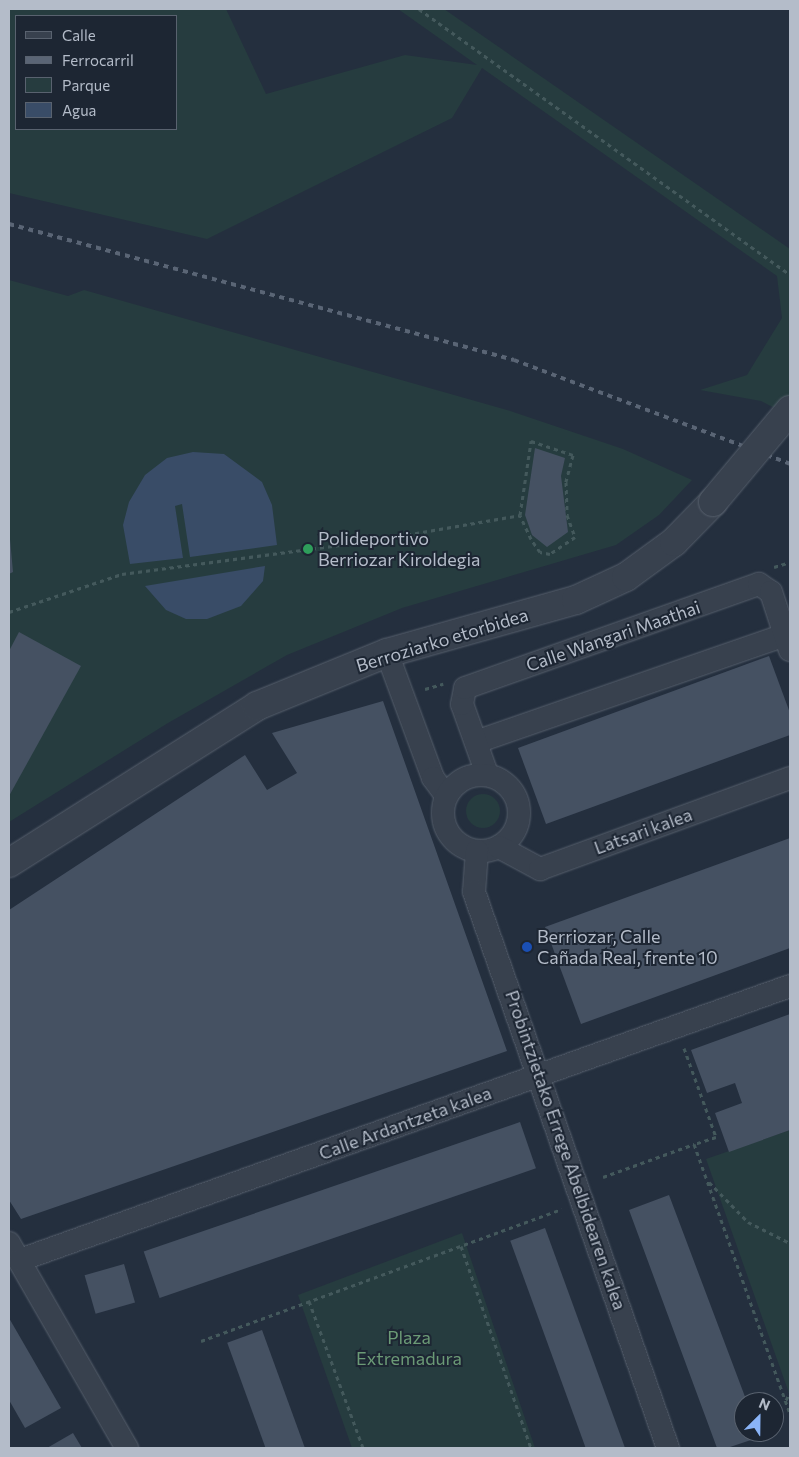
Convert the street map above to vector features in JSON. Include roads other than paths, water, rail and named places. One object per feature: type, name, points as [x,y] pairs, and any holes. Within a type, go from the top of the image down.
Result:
[{"type":"street","name":"Berroziarko etorbidea","points":[[9,863],[257,706],[387,653],[576,600],[626,577],[674,542],[713,502],[790,409]]},
{"type":"street","name":"Calle Wangari Maathai","points":[[476,742],[788,642],[771,592],[759,584],[465,688],[462,704],[487,774]]},
{"type":"street","points":[[387,653],[433,778],[446,796]]},
{"type":"street","points":[[487,774],[509,785],[520,806],[516,830],[488,849],[466,848],[447,832],[443,814],[446,796],[463,778],[487,774]]},
{"type":"street","name":"Latsari kalea","points":[[488,849],[540,869],[790,778]]},
{"type":"street","name":"Probintzietako Errege Abelbidearen kalea","points":[[488,849],[474,892],[541,1074],[668,1448]]},
{"type":"street","name":"Calle Ardantzeta kalea","points":[[14,1251],[541,1074],[790,986]]},
{"type":"street","points":[[14,1251],[127,1448]]},
{"type":"water","points":[[193,452],[224,454],[262,482],[272,505],[277,545],[190,557],[182,504],[175,506],[183,558],[130,564],[123,525],[129,502],[145,475],[167,458]]},
{"type":"water","points":[[265,566],[263,581],[241,606],[207,619],[186,619],[166,610],[145,586]]},
{"type":"railway","points":[[9,224],[514,360],[790,464]]},
{"type":"place","name":"Polideportivo Berriozar Kiroldegia","points":[[308,549]]},
{"type":"place","name":"Berriozar, Calle Cañada Real, frente 10","points":[[527,947]]},
{"type":"park label","name":"Plaza Extremadura","points":[[409,1348]]}]
